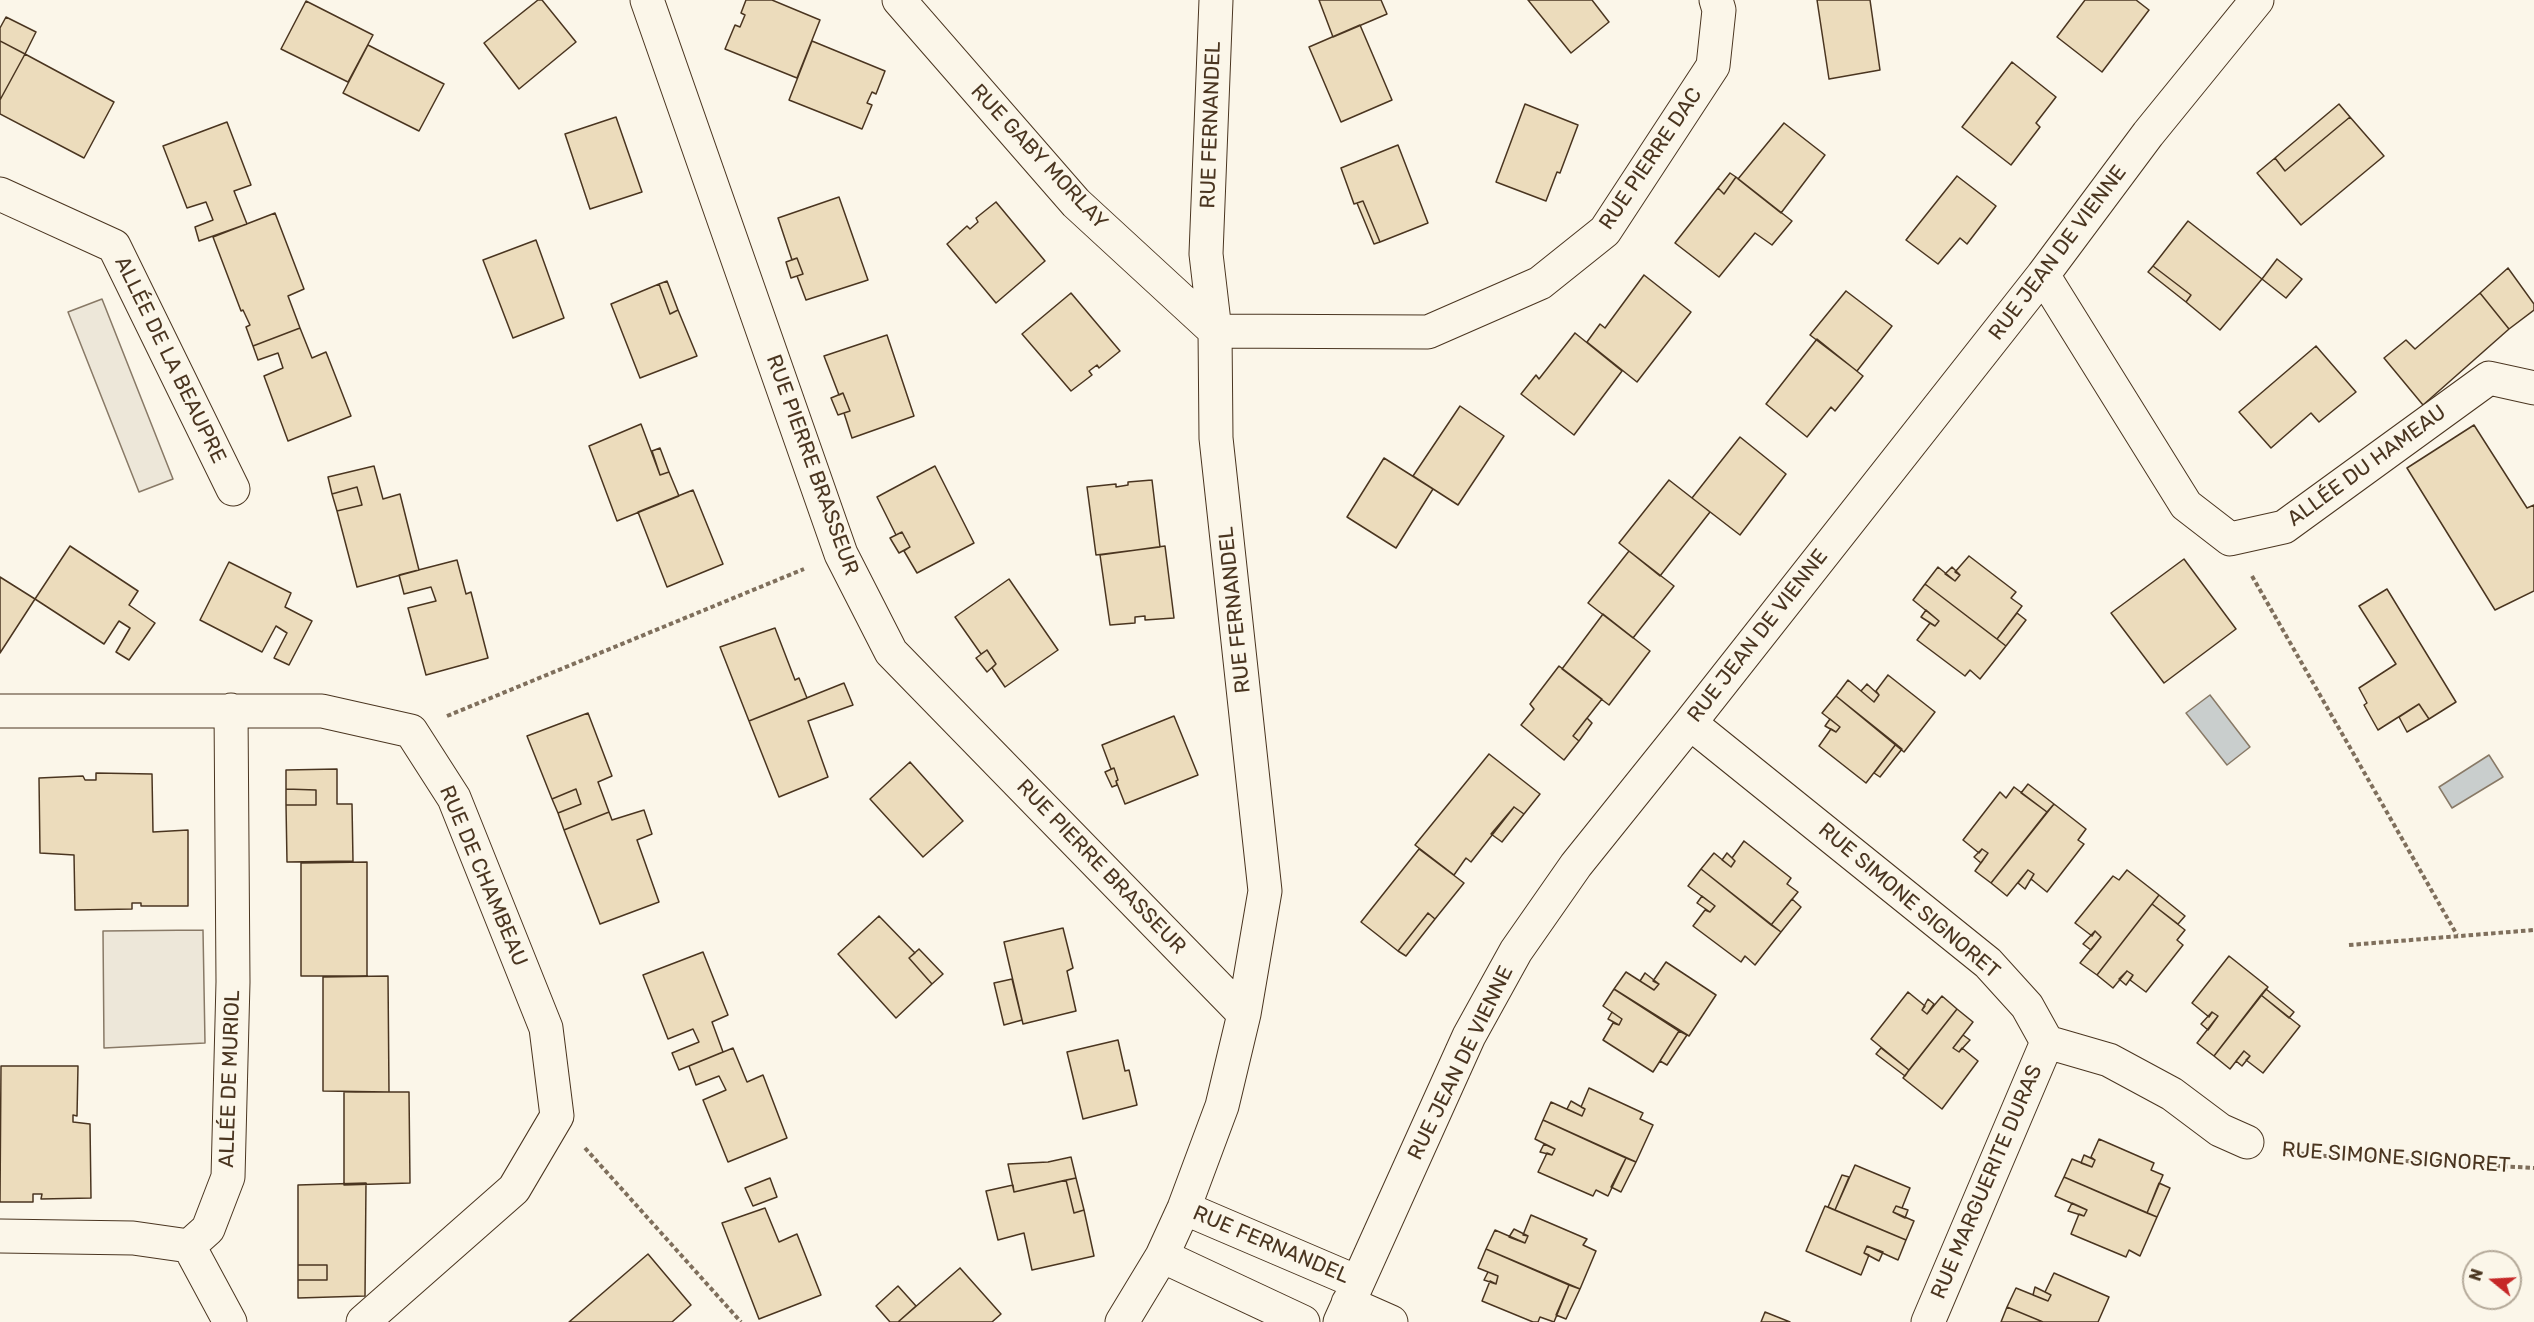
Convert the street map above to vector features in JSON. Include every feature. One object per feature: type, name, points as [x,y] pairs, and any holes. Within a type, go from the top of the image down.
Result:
[{"type":"street","name":"RUE PIERRE BRASSEUR","points":[[647,0],[841,554],[891,652],[1244,1014]]},
{"type":"street","name":"RUE GABY MORLAY","points":[[899,0],[1076,203],[1215,331]]},
{"type":"street","name":"RUE FERNANDEL","points":[[1122,1322],[1162,1256],[1184,1208],[1222,1107],[1244,1014],[1265,891],[1216,438],[1215,331],[1206,254],[1216,0]]},
{"type":"street","name":"RUE PIERRE DAC","points":[[1215,331],[1428,332],[1540,283],[1605,231],[1713,66],[1719,10],[1716,0]]},
{"type":"street","name":"RUE JEAN DE VIENNE","points":[[1348,1302],[1469,1036],[1516,951],[1576,865],[2043,275],[2148,134],[2257,0]]},
{"type":"street","name":"ALLÉE DE LA BEAUPRE","points":[[0,194],[114,246],[233,489]]},
{"type":"street","points":[[2043,275],[2186,505],[2230,539]]},
{"type":"street","name":"ALLÉE DU HAMEAU","points":[[2230,539],[2284,527],[2489,378],[2534,388]]},
{"type":"street","name":"ALLÉE DE MURIOL","points":[[189,1246],[208,1229],[228,1177],[233,982],[231,710]]},
{"type":"street","points":[[0,711],[322,711],[411,731]]},
{"type":"street","name":"RUE SIMONE SIGNORET","points":[[1690,723],[1988,963],[2027,1006],[2047,1042]]},
{"type":"street","name":"RUE DE CHAMBEAU","points":[[411,731],[454,798],[546,1028],[557,1116]]},
{"type":"street","points":[[2047,1042],[2109,1060],[2172,1094],[2220,1130],[2247,1142]]},
{"type":"street","name":"RUE MARGUERITE DURAS","points":[[1928,1322],[2047,1042]]},
{"type":"street","points":[[363,1322],[514,1189],[557,1116]]},
{"type":"street","name":"RUE FERNANDEL","points":[[1184,1208],[1348,1302]]},
{"type":"street","points":[[0,1236],[133,1238],[189,1246],[230,1322]]},
{"type":"street","points":[[1162,1256],[1303,1322]]},
{"type":"street","points":[[1348,1302],[1391,1322]]},
{"type":"path","points":[[2230,539],[2457,935]]},
{"type":"path","points":[[411,731],[841,554]]},
{"type":"path","points":[[2349,945],[2534,930]]},
{"type":"path","points":[[557,1116],[741,1322]]},
{"type":"path","name":"RUE SIMONE SIGNORET","points":[[2247,1142],[2277,1150],[2335,1157],[2534,1168]]},
{"type":"shaded area","points":[[102,299],[173,479],[139,492],[68,312]]},
{"type":"shaded area","points":[[2210,695],[2250,747],[2227,765],[2186,713]]},
{"type":"shaded area","points":[[2489,755],[2503,777],[2452,808],[2439,787]]},
{"type":"shaded area","points":[[203,930],[205,1043],[104,1048],[103,931]]},
{"type":"building","points":[[538,0],[542,0],[576,42],[519,89],[484,43]]},
{"type":"building","points":[[746,0],[772,0],[820,20],[797,78],[725,49],[735,25],[740,27],[745,15],[741,13]]},
{"type":"building","points":[[1319,0],[1381,0],[1387,14],[1333,37]]},
{"type":"building","points":[[1528,0],[1592,0],[1609,22],[1571,53]]},
{"type":"building","points":[[1817,0],[1870,0],[1880,70],[1829,79]]},
{"type":"building","points":[[2085,0],[2136,0],[2149,10],[2102,72],[2057,37]]},
{"type":"building","points":[[306,1],[373,35],[348,82],[281,49]]},
{"type":"building","points":[[6,17],[36,32],[25,54],[0,41],[0,28]]},
{"type":"building","points":[[1360,25],[1392,100],[1341,122],[1309,47]]},
{"type":"building","points":[[0,41],[25,54],[0,100]]},
{"type":"building","points":[[812,41],[885,71],[876,94],[872,92],[867,103],[872,105],[862,129],[789,100]]},
{"type":"building","points":[[368,45],[444,84],[419,131],[343,93]]},
{"type":"building","points":[[25,54],[114,102],[84,158],[0,114],[0,100]]},
{"type":"building","points":[[2012,62],[2056,97],[2036,123],[2040,127],[2011,165],[1962,127]]},
{"type":"building","points":[[1525,104],[1578,125],[1560,173],[1557,172],[1546,201],[1496,182]]},
{"type":"building","points":[[2339,104],[2350,117],[2285,171],[2275,158]]},
{"type":"building","points":[[616,117],[642,192],[590,209],[565,134]]},
{"type":"building","points":[[2350,117],[2384,156],[2301,225],[2257,173],[2275,158],[2285,171]]},
{"type":"building","points":[[227,122],[251,185],[234,191],[247,224],[199,241],[195,227],[213,220],[206,202],[187,208],[163,146]]},
{"type":"building","points":[[1784,123],[1825,155],[1781,213],[1738,179]]},
{"type":"building","points":[[1398,145],[1428,223],[1380,242],[1363,201],[1354,204],[1341,168]]},
{"type":"building","points":[[1730,173],[1736,177],[1724,194],[1718,188]]},
{"type":"building","points":[[1957,176],[1996,206],[1967,244],[1960,238],[1938,264],[1906,240]]},
{"type":"building","points":[[1736,177],[1792,221],[1772,245],[1755,233],[1719,277],[1675,243],[1718,188],[1724,194]]},
{"type":"building","points":[[839,197],[868,280],[806,300],[797,276],[803,274],[797,258],[792,260],[778,218]]},
{"type":"building","points":[[1363,201],[1380,242],[1374,244],[1357,203]]},
{"type":"building","points":[[996,202],[1045,261],[996,303],[947,244],[967,226],[970,229],[978,222],[976,218]]},
{"type":"building","points":[[275,213],[304,289],[288,296],[300,328],[253,346],[246,327],[250,325],[243,310],[241,311],[213,237]]},
{"type":"building","points":[[2188,221],[2262,279],[2220,330],[2186,302],[2191,295],[2153,266]]},
{"type":"building","points":[[536,240],[564,318],[513,338],[483,260]]},
{"type":"building","points":[[797,258],[803,274],[791,278],[786,262]]},
{"type":"building","points":[[2277,259],[2302,279],[2286,298],[2262,279]]},
{"type":"building","points":[[2153,266],[2191,295],[2186,302],[2148,272]]},
{"type":"building","points":[[2508,268],[2534,304],[2534,310],[2509,329],[2480,293]]},
{"type":"building","points":[[1644,275],[1691,312],[1637,382],[1587,342],[1600,324],[1605,328]]},
{"type":"building","points":[[667,281],[678,310],[670,314],[659,284]]},
{"type":"building","points":[[659,284],[670,314],[678,310],[697,356],[640,378],[611,304]]},
{"type":"building","points":[[1846,291],[1892,326],[1857,371],[1810,335]]},
{"type":"building","points":[[1071,293],[1120,351],[1099,368],[1097,365],[1089,371],[1092,375],[1071,391],[1022,334]]},
{"type":"building","points":[[2480,293],[2509,329],[2423,405],[2384,358],[2406,340],[2415,349]]},
{"type":"building","points":[[300,328],[312,358],[326,352],[351,416],[288,441],[264,376],[283,368],[278,353],[258,360],[253,346]]},
{"type":"building","points":[[1575,333],[1622,371],[1574,435],[1521,394],[1536,375],[1539,379]]},
{"type":"building","points":[[887,335],[914,416],[852,438],[844,413],[850,411],[843,393],[839,395],[824,356]]},
{"type":"building","points":[[1817,339],[1863,376],[1835,411],[1831,407],[1807,437],[1766,404]]},
{"type":"building","points":[[2316,346],[2356,392],[2319,422],[2311,413],[2271,448],[2239,412]]},
{"type":"building","points":[[843,393],[850,411],[838,415],[831,398]]},
{"type":"building","points":[[1460,406],[1504,436],[1458,505],[1413,476]]},
{"type":"building","points":[[641,424],[660,475],[669,472],[679,496],[617,521],[589,446]]},
{"type":"building","points":[[2474,425],[2527,508],[2534,505],[2534,591],[2495,610],[2407,468]]},
{"type":"building","points":[[1740,437],[1786,474],[1740,535],[1692,498]]},
{"type":"building","points":[[660,448],[669,472],[660,475],[652,451]]},
{"type":"building","points":[[1384,458],[1433,489],[1396,548],[1347,517]]},
{"type":"building","points":[[374,466],[383,499],[400,494],[419,570],[357,587],[337,511],[362,505],[357,487],[332,494],[328,477]]},
{"type":"building","points":[[935,466],[974,543],[917,573],[904,551],[910,547],[902,532],[896,535],[877,497]]},
{"type":"building","points":[[1152,480],[1160,547],[1096,555],[1087,487],[1116,484],[1116,487],[1128,485],[1128,482]]},
{"type":"building","points":[[1669,480],[1710,512],[1660,576],[1619,543]]},
{"type":"building","points":[[357,487],[362,505],[337,511],[332,494]]},
{"type":"building","points":[[693,490],[723,564],[667,587],[638,512]]},
{"type":"building","points":[[902,532],[910,547],[899,553],[890,538]]},
{"type":"building","points":[[70,546],[138,591],[129,605],[155,623],[129,660],[116,652],[130,628],[119,621],[104,644],[35,599]]},
{"type":"building","points":[[1165,546],[1174,618],[1145,620],[1145,616],[1135,617],[1135,623],[1110,625],[1100,555]]},
{"type":"building","points":[[1629,551],[1674,586],[1633,638],[1588,603]]},
{"type":"building","points":[[1969,556],[2016,592],[2011,598],[2022,606],[1997,639],[1925,584],[1938,567],[1955,581],[1960,575],[1955,572]]},
{"type":"building","points":[[2184,559],[2236,629],[2164,683],[2111,613]]},
{"type":"building","points":[[457,560],[466,594],[471,592],[488,658],[426,675],[408,608],[436,601],[431,587],[404,594],[399,575]]},
{"type":"building","points":[[229,562],[291,593],[285,607],[312,621],[289,665],[274,658],[287,633],[276,626],[262,652],[200,620]]},
{"type":"building","points":[[1952,567],[1960,575],[1955,581],[1945,574]]},
{"type":"building","points":[[0,577],[35,599],[0,653]]},
{"type":"building","points":[[1009,579],[1058,650],[1005,687],[992,668],[996,664],[987,650],[981,654],[955,617]]},
{"type":"building","points":[[1925,584],[2006,646],[1980,679],[1970,670],[1965,676],[1917,640],[1930,623],[1935,626],[1939,621],[1913,600]]},
{"type":"building","points":[[2387,589],[2456,702],[2429,719],[2419,704],[2378,730],[2364,705],[2367,703],[2359,688],[2396,664],[2359,606]]},
{"type":"building","points":[[1926,610],[1939,621],[1935,626],[1921,617]]},
{"type":"building","points":[[2017,613],[2026,620],[2006,646],[1997,639]]},
{"type":"building","points":[[1603,614],[1650,651],[1609,705],[1562,669]]},
{"type":"building","points":[[775,628],[795,680],[799,678],[807,698],[749,721],[720,647]]},
{"type":"building","points":[[987,650],[996,664],[987,672],[976,658]]},
{"type":"building","points":[[1559,666],[1602,699],[1573,736],[1579,741],[1564,760],[1521,725],[1534,709],[1530,704]]},
{"type":"building","points":[[1888,675],[1935,712],[1904,752],[1836,696],[1848,680],[1874,702],[1879,695],[1876,691]]},
{"type":"building","points":[[844,683],[853,705],[808,721],[828,777],[779,797],[749,721]]},
{"type":"building","points":[[1867,684],[1879,695],[1874,702],[1861,691]]},
{"type":"building","points":[[1836,696],[1896,744],[1866,783],[1819,746],[1831,729],[1836,732],[1840,727],[1822,713]]},
{"type":"building","points":[[2419,704],[2429,719],[2407,732],[2399,717]]},
{"type":"building","points":[[588,713],[612,776],[598,782],[609,812],[564,830],[558,813],[581,804],[576,789],[552,799],[527,736]]},
{"type":"building","points":[[1174,716],[1198,775],[1125,804],[1116,781],[1118,780],[1114,768],[1111,769],[1102,745]]},
{"type":"building","points":[[1587,718],[1592,723],[1579,741],[1573,736]]},
{"type":"building","points":[[1830,719],[1840,727],[1836,732],[1825,726]]},
{"type":"building","points":[[1896,744],[1902,749],[1880,777],[1874,773]]},
{"type":"building","points":[[1489,754],[1540,794],[1524,814],[1514,807],[1471,862],[1466,858],[1454,875],[1415,845]]},
{"type":"building","points":[[910,762],[963,821],[923,857],[870,799]]},
{"type":"building","points":[[1114,768],[1118,780],[1117,785],[1112,787],[1105,772]]},
{"type":"building","points":[[337,769],[337,804],[352,804],[353,861],[287,862],[286,805],[316,805],[316,790],[286,789],[286,770]]},
{"type":"building","points":[[96,773],[152,774],[153,832],[188,830],[188,906],[141,906],[141,903],[132,903],[132,909],[75,910],[74,855],[40,853],[39,778],[83,776],[85,780],[96,780]]},
{"type":"building","points":[[2028,784],[2054,804],[2047,812],[2021,793]]},
{"type":"building","points":[[2014,787],[2047,812],[1991,883],[1975,871],[1988,853],[1982,849],[1979,853],[1963,840],[2000,792],[2006,798]]},
{"type":"building","points":[[286,789],[316,790],[316,805],[286,805]]},
{"type":"building","points":[[576,789],[581,804],[558,813],[552,799]]},
{"type":"building","points":[[2054,804],[2086,829],[2078,840],[2084,844],[2047,892],[2031,879],[2034,874],[2028,870],[2007,896],[1991,883]]},
{"type":"building","points":[[1514,807],[1524,814],[1502,842],[1491,834]]},
{"type":"building","points":[[644,810],[652,834],[637,840],[659,902],[600,924],[564,830],[609,812],[612,820]]},
{"type":"building","points":[[1744,841],[1791,878],[1787,884],[1798,892],[1771,925],[1701,869],[1714,853],[1731,867],[1735,861],[1732,858]]},
{"type":"building","points":[[1419,849],[1464,883],[1435,919],[1428,913],[1398,951],[1361,922]]},
{"type":"building","points":[[1982,849],[1988,853],[1981,863],[1974,857]]},
{"type":"building","points":[[1727,853],[1735,861],[1731,867],[1722,860]]},
{"type":"building","points":[[367,862],[367,976],[301,976],[301,863]]},
{"type":"building","points":[[1701,869],[1781,932],[1755,965],[1745,956],[1741,962],[1693,926],[1705,910],[1710,912],[1715,906],[1688,886]]},
{"type":"building","points":[[2028,870],[2034,874],[2025,889],[2018,883]]},
{"type":"building","points":[[2127,870],[2159,895],[2097,975],[2080,963],[2101,937],[2095,931],[2092,936],[2075,923],[2113,876],[2119,880]]},
{"type":"building","points":[[2159,895],[2185,916],[2178,924],[2152,904]]},
{"type":"building","points":[[1702,896],[1715,906],[1710,912],[1697,903]]},
{"type":"building","points":[[1792,899],[1801,907],[1781,932],[1771,925]]},
{"type":"building","points":[[2152,904],[2185,930],[2177,940],[2183,945],[2146,992],[2130,980],[2133,975],[2127,971],[2113,988],[2097,975]]},
{"type":"building","points":[[1428,913],[1435,919],[1406,956],[1398,951]]},
{"type":"building","points":[[879,916],[915,953],[909,958],[932,984],[896,1018],[838,954]]},
{"type":"building","points":[[1063,928],[1073,968],[1067,971],[1076,1011],[1023,1024],[1004,942]]},
{"type":"building","points":[[2095,931],[2101,937],[2091,950],[2083,944]]},
{"type":"building","points":[[919,949],[943,974],[932,984],[909,958]]},
{"type":"building","points":[[703,952],[728,1015],[712,1022],[723,1052],[679,1070],[672,1053],[699,1042],[693,1029],[668,1039],[643,975]]},
{"type":"building","points":[[2229,956],[2268,987],[2214,1056],[2197,1043],[2218,1016],[2212,1012],[2209,1017],[2192,1003]]},
{"type":"building","points":[[1666,962],[1716,995],[1689,1036],[1614,989],[1626,972],[1654,990],[1659,984],[1653,981]]},
{"type":"building","points":[[2127,971],[2133,975],[2126,985],[2119,979]]},
{"type":"building","points":[[1645,973],[1659,984],[1654,990],[1640,981]]},
{"type":"building","points":[[388,976],[389,1092],[323,1091],[323,977]]},
{"type":"building","points":[[1012,979],[1022,1020],[1004,1025],[994,983]]},
{"type":"building","points":[[1614,989],[1679,1031],[1653,1072],[1603,1040],[1613,1023],[1619,1025],[1622,1019],[1603,1006]]},
{"type":"building","points":[[2266,989],[2294,1012],[2289,1018],[2261,995]]},
{"type":"building","points":[[1908,992],[1925,1006],[1922,1010],[1927,1014],[1942,996],[1957,1009],[1909,1070],[1871,1039]]},
{"type":"building","points":[[2261,995],[2300,1026],[2263,1073],[2246,1060],[2250,1056],[2244,1051],[2230,1069],[2214,1056]]},
{"type":"building","points":[[1928,999],[1934,1004],[1927,1014],[1922,1010]]},
{"type":"building","points":[[1957,1009],[1973,1022],[1953,1048],[1959,1052],[1962,1048],[1978,1061],[1942,1109],[1903,1078]]},
{"type":"building","points":[[1612,1012],[1622,1019],[1619,1025],[1608,1019]]},
{"type":"building","points":[[2212,1012],[2218,1016],[2208,1030],[2201,1024]]},
{"type":"building","points":[[1679,1031],[1687,1035],[1667,1065],[1660,1061]]},
{"type":"building","points":[[1963,1035],[1970,1040],[1959,1052],[1953,1048]]},
{"type":"building","points":[[1118,1040],[1125,1071],[1129,1070],[1137,1105],[1083,1119],[1067,1052]]},
{"type":"building","points":[[733,1048],[747,1082],[763,1075],[787,1138],[728,1162],[703,1100],[726,1090],[719,1076],[696,1085],[689,1066]]},
{"type":"building","points":[[1881,1048],[1909,1070],[1905,1076],[1876,1054]]},
{"type":"building","points":[[2244,1051],[2250,1056],[2242,1066],[2236,1061]]},
{"type":"building","points":[[1,1066],[78,1066],[77,1116],[73,1115],[73,1122],[90,1124],[91,1198],[41,1199],[42,1194],[33,1194],[33,1202],[0,1202]]},
{"type":"building","points":[[1589,1088],[1643,1113],[1640,1119],[1653,1125],[1636,1162],[1543,1120],[1551,1102],[1582,1116],[1585,1109],[1581,1107]]},
{"type":"building","points":[[344,1092],[409,1092],[410,1183],[344,1185]]},
{"type":"building","points":[[1571,1101],[1585,1109],[1582,1116],[1567,1109]]},
{"type":"building","points":[[1543,1120],[1626,1158],[1608,1196],[1596,1190],[1593,1196],[1538,1172],[1547,1153],[1552,1155],[1555,1149],[1535,1139]]},
{"type":"building","points":[[2099,1139],[2154,1163],[2151,1170],[2163,1175],[2147,1213],[2064,1177],[2072,1159],[2092,1167],[2095,1160],[2091,1157]]},
{"type":"building","points":[[1544,1144],[1555,1149],[1552,1155],[1540,1152]]},
{"type":"building","points":[[2084,1155],[2095,1160],[2092,1167],[2081,1163]]},
{"type":"building","points":[[1071,1157],[1076,1178],[1014,1192],[1008,1164],[1048,1162]]},
{"type":"building","points":[[1626,1158],[1636,1162],[1621,1192],[1611,1187]]},
{"type":"building","points":[[1855,1165],[1910,1188],[1902,1208],[1896,1206],[1893,1212],[1914,1221],[1906,1240],[1835,1210]]},
{"type":"building","points":[[1842,1175],[1849,1177],[1835,1210],[1828,1207]]},
{"type":"building","points":[[2064,1177],[2157,1217],[2140,1256],[2129,1250],[2126,1257],[2071,1234],[2079,1214],[2084,1216],[2087,1210],[2055,1196]]},
{"type":"building","points":[[770,1178],[777,1197],[753,1206],[745,1188]]},
{"type":"building","points":[[1076,1178],[1084,1210],[1074,1213],[1066,1180]]},
{"type":"building","points":[[1066,1180],[1074,1213],[1084,1210],[1094,1256],[1032,1270],[1024,1233],[998,1240],[986,1191],[1013,1185],[1014,1192]]},
{"type":"building","points":[[366,1183],[365,1296],[298,1298],[298,1280],[327,1280],[327,1265],[298,1265],[298,1185]]},
{"type":"building","points":[[2159,1183],[2170,1188],[2157,1217],[2147,1213]]},
{"type":"building","points":[[2072,1203],[2087,1210],[2084,1216],[2068,1211]]},
{"type":"building","points":[[1825,1206],[1906,1240],[1898,1260],[1867,1246],[1864,1253],[1869,1255],[1861,1275],[1806,1251]]},
{"type":"building","points":[[1896,1206],[1908,1210],[1905,1218],[1893,1212]]},
{"type":"building","points":[[765,1208],[779,1242],[797,1234],[821,1295],[759,1319],[722,1223]]},
{"type":"building","points":[[1531,1215],[1587,1239],[1583,1245],[1596,1251],[1580,1289],[1486,1249],[1495,1230],[1525,1243],[1528,1236],[1523,1235]]},
{"type":"building","points":[[1514,1229],[1528,1236],[1525,1243],[1509,1237]]},
{"type":"building","points":[[1867,1246],[1883,1252],[1879,1261],[1864,1253]]},
{"type":"building","points":[[1486,1249],[1569,1285],[1554,1322],[1540,1317],[1538,1322],[1533,1322],[1482,1301],[1490,1281],[1496,1284],[1498,1276],[1478,1268]]},
{"type":"building","points":[[648,1254],[691,1305],[672,1322],[569,1322]]},
{"type":"building","points":[[298,1265],[327,1265],[327,1280],[298,1280]]},
{"type":"building","points":[[960,1268],[1001,1314],[992,1322],[898,1322]]},
{"type":"building","points":[[1488,1272],[1498,1276],[1496,1284],[1484,1280]]},
{"type":"building","points":[[2054,1273],[2109,1297],[2098,1322],[2043,1322],[2007,1307],[2016,1288],[2048,1301],[2051,1295],[2045,1292]]},
{"type":"building","points":[[1569,1285],[1580,1289],[1566,1319],[1556,1315]]},
{"type":"building","points":[[898,1286],[916,1306],[898,1322],[890,1322],[876,1306]]},
{"type":"building","points":[[2035,1287],[2051,1295],[2048,1301],[2033,1295]]},
{"type":"building","points":[[2007,1307],[2043,1322],[2001,1322]]},
{"type":"building","points":[[1765,1312],[1790,1322],[1761,1322]]}]
